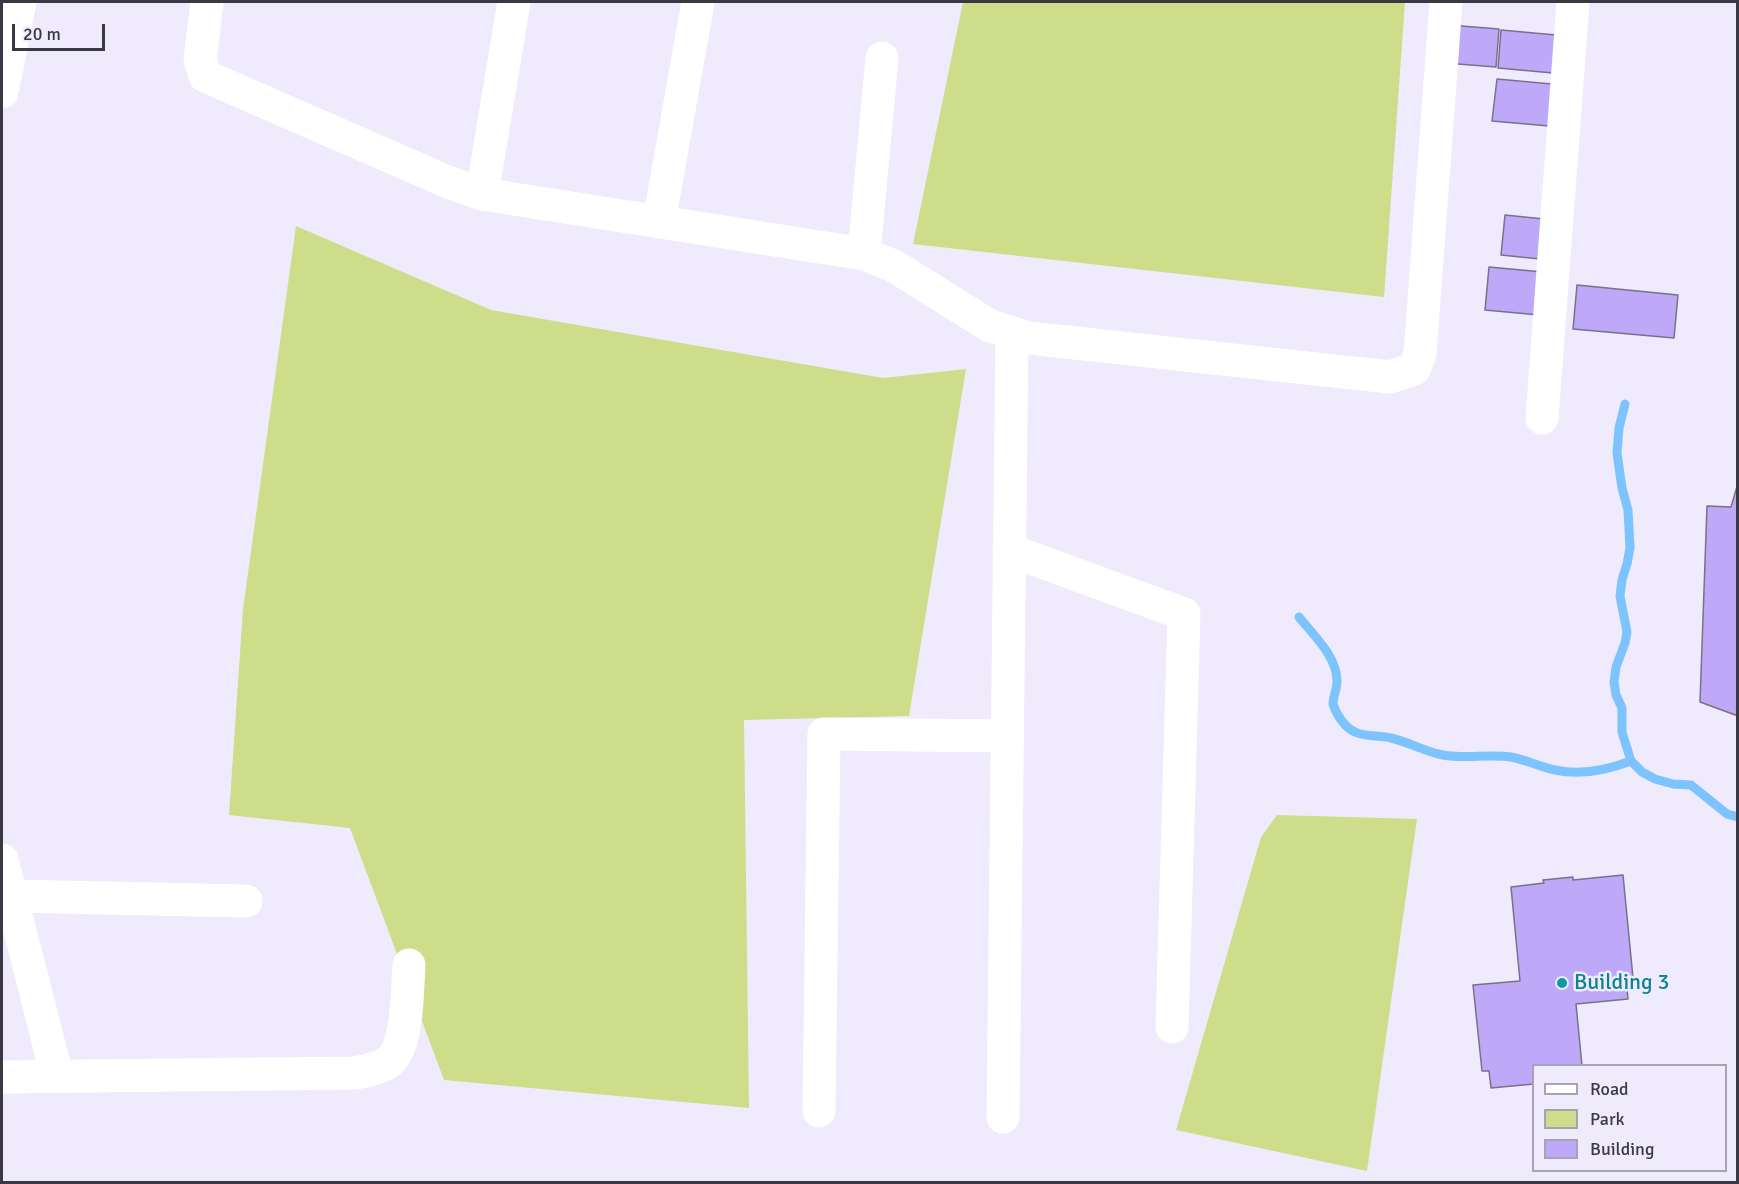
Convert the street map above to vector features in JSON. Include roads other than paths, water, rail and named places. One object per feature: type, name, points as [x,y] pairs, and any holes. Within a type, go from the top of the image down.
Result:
[{"type":"street","points":[[2,92],[20,2]]},
{"type":"street","points":[[207,2],[200,60],[205,76],[448,182],[482,194],[864,254],[894,266],[990,326],[1029,338],[1390,376],[1414,369],[1420,354],[1446,2]]},
{"type":"street","points":[[482,194],[514,2]]},
{"type":"street","points":[[659,222],[698,2]]},
{"type":"street","points":[[1542,418],[1573,2]]},
{"type":"street","points":[[864,254],[882,58]]},
{"type":"street","points":[[1004,1117],[1012,333]]},
{"type":"street","points":[[1009,550],[1184,614],[1172,1027]]},
{"type":"street","points":[[819,1111],[824,734],[1008,736]]},
{"type":"street","points":[[57,1076],[4,873],[246,901]]},
{"type":"street","points":[[2,1077],[355,1073],[375,1069],[388,1063],[402,1043],[409,965]]},
{"type":"waterway","points":[[1625,404],[1619,428],[1617,453],[1628,510],[1630,548],[1620,596],[1627,632],[1616,667],[1614,682],[1616,695],[1622,708],[1622,732],[1631,761],[1642,772],[1655,779],[1673,784],[1691,785],[1727,814],[1738,817]]},
{"type":"waterway","points":[[1299,617],[1323,646],[1333,663],[1337,681],[1333,704],[1341,720],[1355,732],[1391,738],[1443,755],[1511,757],[1565,772],[1594,771],[1631,761]]},
{"type":"place","name":"Building 3","points":[[1562,983]]}]
